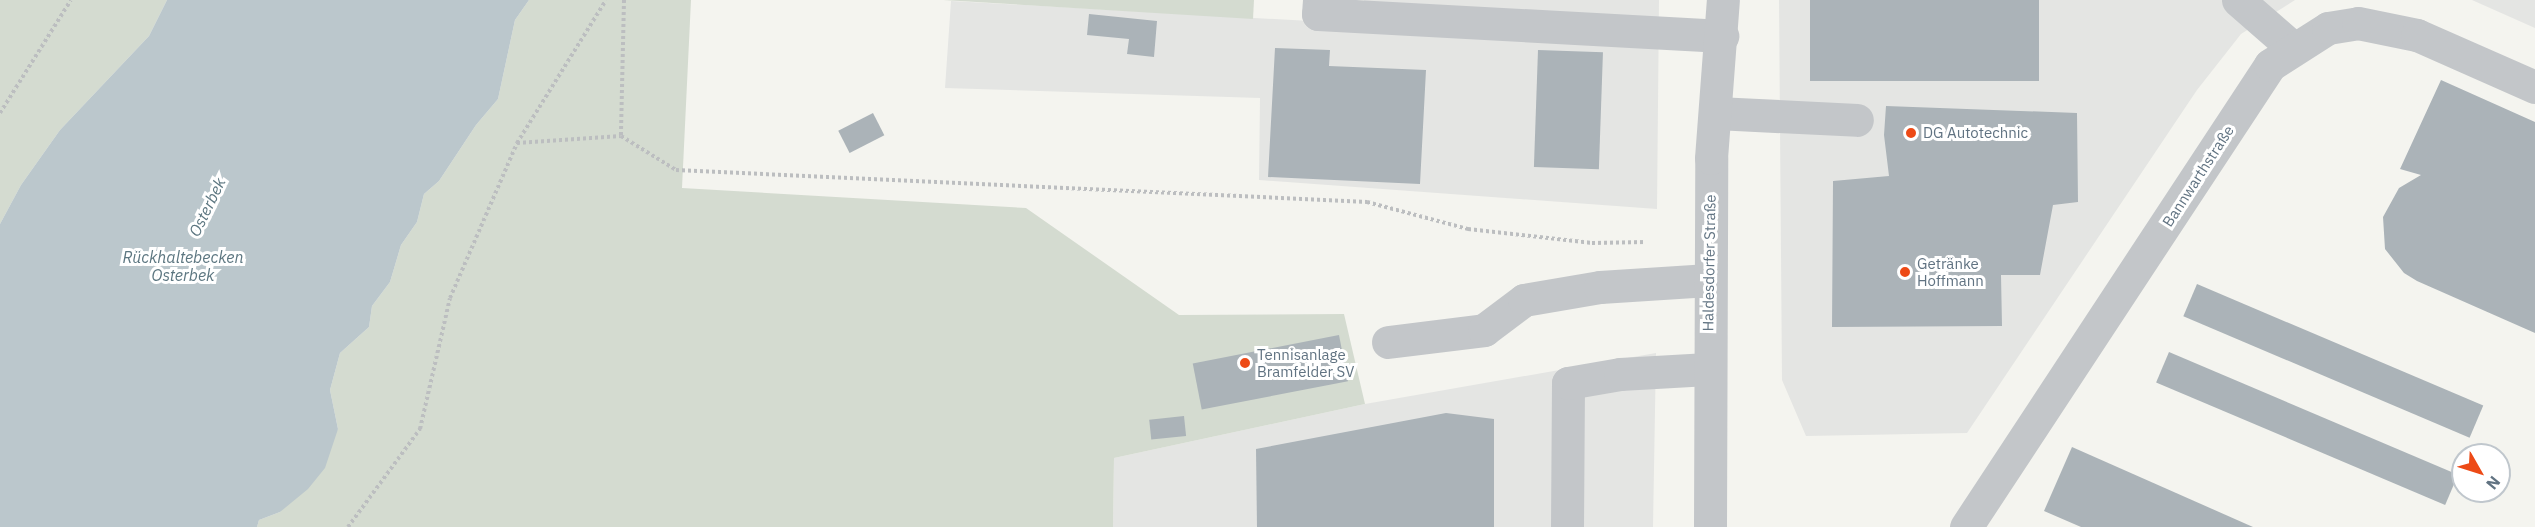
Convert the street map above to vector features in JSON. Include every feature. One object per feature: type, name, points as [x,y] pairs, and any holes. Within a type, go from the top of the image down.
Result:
[{"type":"street","points":[[1319,0],[1318,14],[1722,36]]},
{"type":"street","name":"Haldesdorfer Straße","points":[[1710,527],[1709,280],[1723,0]]},
{"type":"street","points":[[2238,0],[2293,48]]},
{"type":"street","name":"Bannwarthstraße","points":[[1966,527],[2270,65],[2293,48],[2330,14],[2358,23],[2417,35],[2535,87]]},
{"type":"street","points":[[1716,113],[1857,120]]},
{"type":"street","points":[[1388,342],[1484,330],[1524,300],[1600,287],[1709,280]]},
{"type":"street","points":[[1567,527],[1568,383],[1620,374],[1708,369]]},
{"type":"path","points":[[0,113],[71,0]]},
{"type":"path","points":[[348,527],[420,429],[450,298],[517,142],[606,0]]},
{"type":"path","points":[[621,136],[624,0]]},
{"type":"path","points":[[517,142],[621,136],[676,170],[1366,202],[1468,229],[1592,243],[1646,242]]},
{"type":"shaded area","points":[[0,0],[167,0],[149,36],[60,130],[21,185],[0,224]]},
{"type":"shaded area","points":[[529,0],[691,0],[682,188],[1026,208],[1179,315],[1344,314],[1365,404],[1114,458],[1113,527],[257,527],[259,520],[280,512],[338,429],[330,390],[340,353],[369,327],[372,306],[390,282],[401,245],[417,222],[424,194],[439,181],[476,125],[498,99],[515,20]]},
{"type":"shaded area","points":[[943,0],[1254,0],[1253,19]]},
{"type":"shaded area","points":[[1364,0],[1659,0],[1657,209],[1259,180],[1260,98],[945,88],[951,1],[1364,24]]},
{"type":"shaded area","points":[[1779,0],[2295,0],[2241,34],[2197,90],[1967,433],[1806,436],[1782,380]]},
{"type":"shaded area","points":[[2472,0],[2535,0],[2535,28]]},
{"type":"shaded area","points":[[1656,353],[1653,527],[1113,527],[1114,458],[1365,404]]},
{"type":"water","name":"Rückhaltebecken Osterbek","points":[[167,0],[529,0],[515,20],[498,99],[476,125],[439,181],[424,194],[417,222],[401,245],[390,282],[372,306],[369,327],[340,353],[330,390],[338,429],[325,468],[308,489],[280,512],[259,520],[257,527],[0,527],[0,224],[21,185],[60,130],[149,36]]},
{"type":"building","points":[[1810,0],[2039,0],[2039,81],[1810,81]]},
{"type":"building","points":[[1089,14],[1157,21],[1154,57],[1127,54],[1129,39],[1087,35]]},
{"type":"building","points":[[1275,48],[1330,50],[1329,66],[1426,70],[1420,184],[1268,177]]},
{"type":"building","points":[[1538,50],[1603,52],[1599,169],[1534,167]]},
{"type":"building","points":[[2441,80],[2535,122],[2535,333],[2417,281],[2404,273],[2385,249],[2383,217],[2399,188],[2421,175],[2400,169]]},
{"type":"building","points":[[1886,106],[2077,113],[2078,202],[2053,205],[2040,275],[2001,275],[2002,326],[1832,327],[1833,181],[1889,176],[1884,135]]},
{"type":"building","points":[[873,113],[884,135],[850,153],[838,131]]},
{"type":"building","points":[[2197,284],[2483,406],[2470,438],[2183,316]]},
{"type":"building","points":[[1339,335],[1348,381],[1202,410],[1193,363]]},
{"type":"building","points":[[2169,352],[2451,472],[2451,491],[2445,505],[2156,382]]},
{"type":"building","points":[[1446,413],[1494,419],[1494,527],[1257,527],[1256,449]]},
{"type":"building","points":[[1184,416],[1186,436],[1151,440],[1149,420]]},
{"type":"building","points":[[2072,447],[2253,527],[2081,527],[2044,511]]},
{"type":"place","name":"DG Autotechnic","points":[[1911,133]]},
{"type":"place","name":"Getränke Hoffmann","points":[[1905,272]]},
{"type":"place","name":"Tennisanlage Bramfelder SV","points":[[1245,363]]},
{"type":"water label","name":"Osterbek","points":[[207,207]]}]
